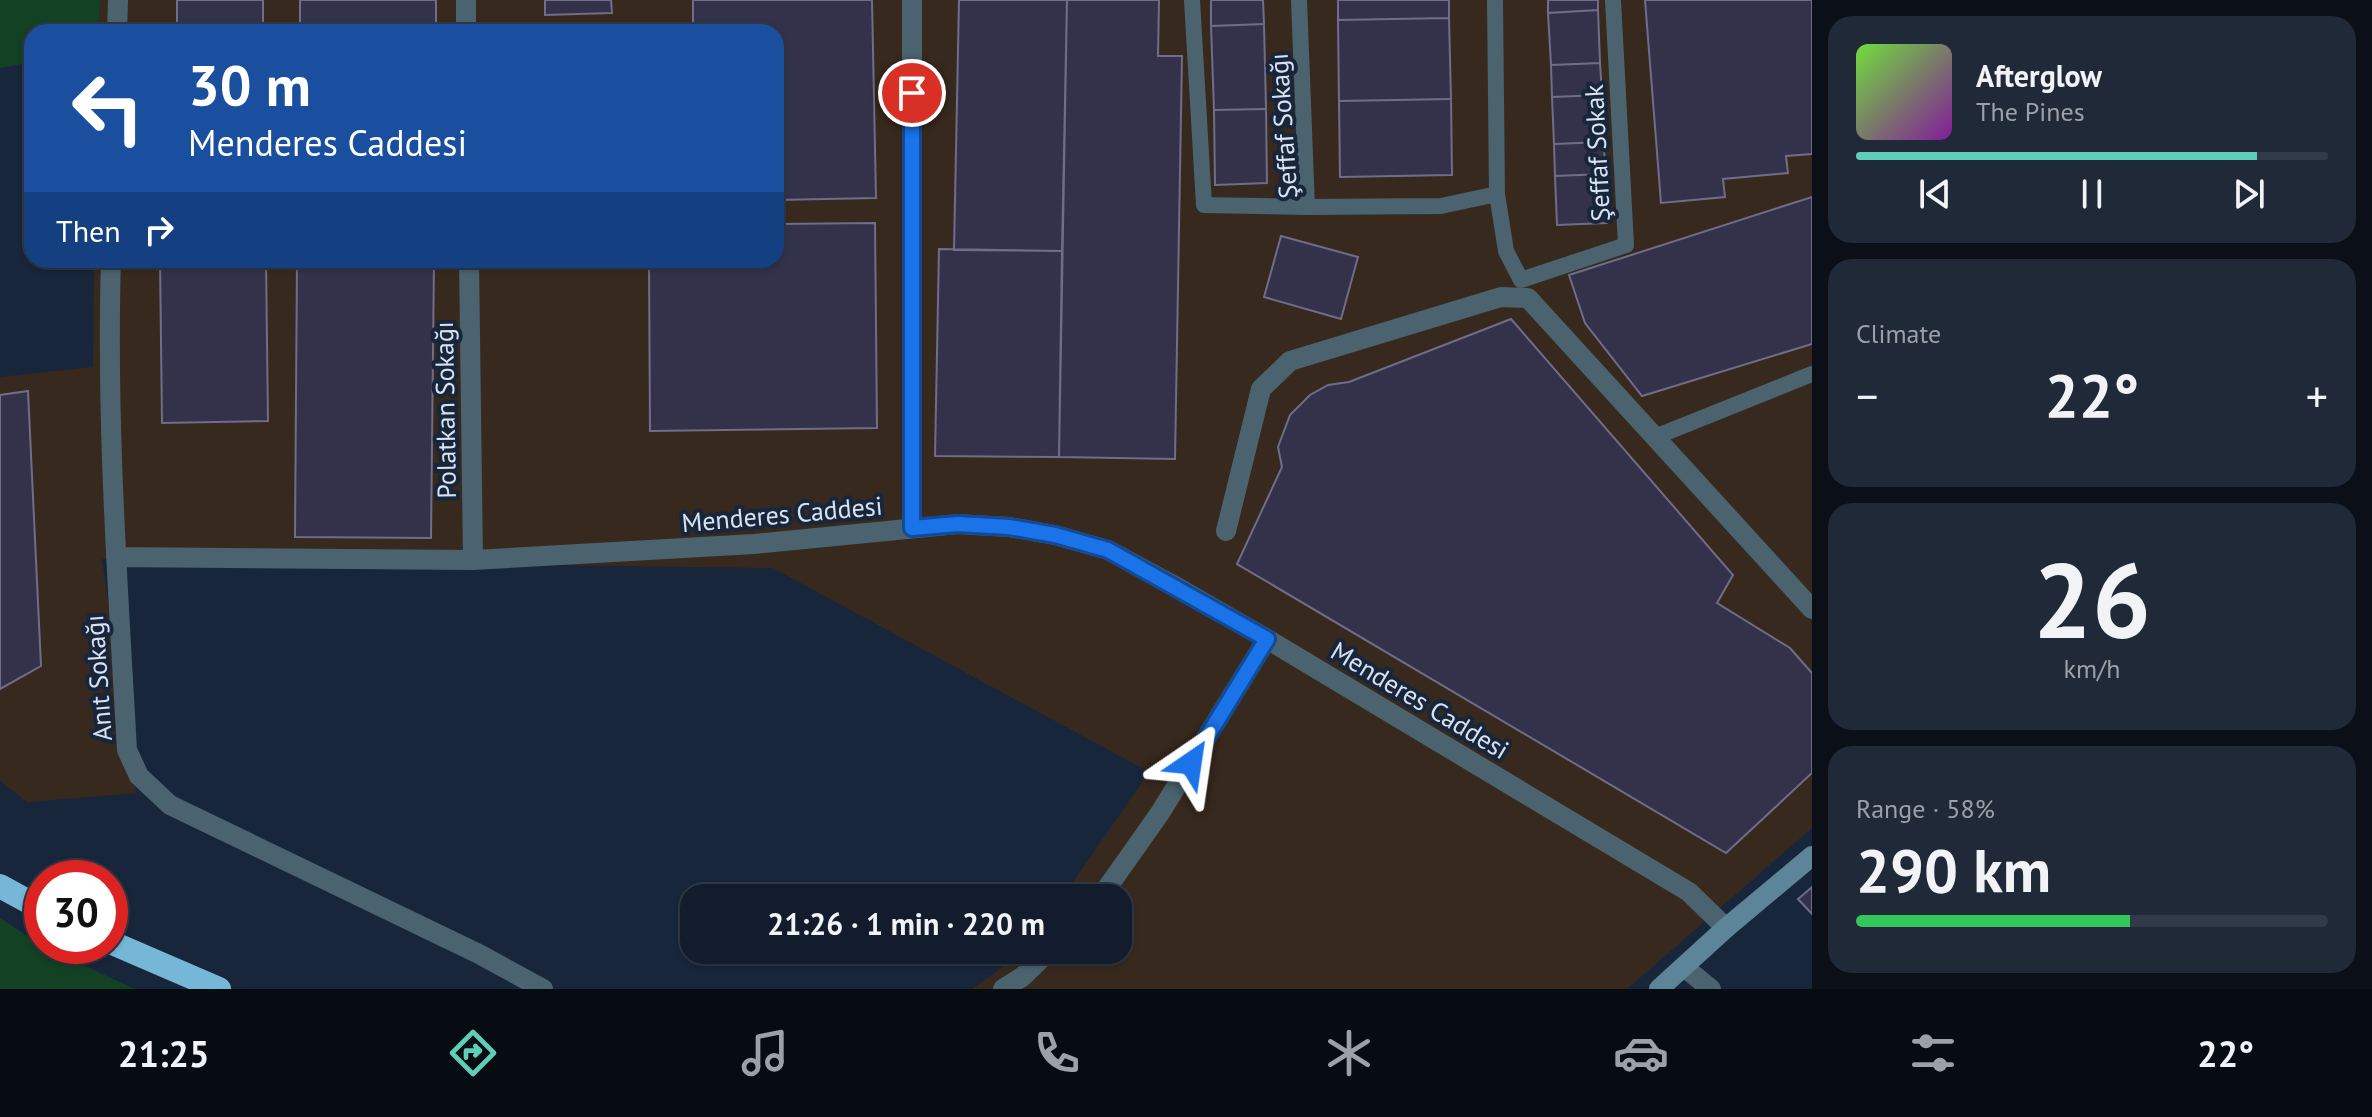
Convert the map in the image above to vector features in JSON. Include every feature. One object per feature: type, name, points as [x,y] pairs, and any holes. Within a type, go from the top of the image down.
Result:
[{"type":"highway","points":[[0,886],[24,899]]},
{"type":"highway","points":[[128,950],[219,989]]},
{"type":"main road","points":[[1659,989],[1812,856]]},
{"type":"street","points":[[117,24],[118,0]]},
{"type":"street","points":[[466,0],[466,24]]},
{"type":"street","points":[[912,0],[912,528]]},
{"type":"street","name":"Anıt Sokağı","points":[[111,268],[109,319],[116,557],[127,750],[139,776],[170,805],[479,954],[543,989]]},
{"type":"street","name":"Polatkan Sokağı","points":[[469,268],[473,560]]},
{"type":"street","points":[[1226,531],[1261,389],[1290,361],[1501,297],[1528,298],[1812,609]]},
{"type":"street","name":"Menderes Caddesi","points":[[116,557],[473,560],[754,544],[958,524],[1009,527],[1055,535],[1108,550],[1267,639],[1689,892],[1726,928]]},
{"type":"street","points":[[1110,884],[1160,813],[1267,639]]},
{"type":"street","points":[[1003,989],[1035,964]]},
{"type":"street","points":[[1684,967],[1711,989]]},
{"type":"lane","points":[[1192,0],[1204,205],[1307,207]]},
{"type":"lane","name":"Şeffaf Sokağı","points":[[1299,0],[1307,207],[1441,206],[1497,194]]},
{"type":"lane","points":[[1495,0],[1497,194]]},
{"type":"lane","name":"Şeffaf Sokak","points":[[1497,194],[1506,251],[1521,280],[1626,245],[1613,0]]},
{"type":"lane","points":[[1655,437],[1812,374]]},
{"type":"shaded area","points":[[100,0],[1812,0],[1812,828],[1627,989],[972,989],[1007,964],[1132,964],[1132,884],[1072,884],[1149,772],[773,568],[102,559],[136,793],[27,802],[0,781],[0,377],[93,367],[94,268],[784,268],[784,24],[98,24]]},
{"type":"green space","points":[[0,0],[100,0],[98,24],[24,24],[24,64],[0,68]]},
{"type":"green space","points":[[0,918],[24,934],[24,964],[81,964],[135,989],[0,989]]},
{"type":"building","points":[[177,0],[263,0],[263,24],[177,24]]},
{"type":"building","points":[[300,0],[436,0],[436,24],[300,24]]},
{"type":"building","points":[[545,0],[611,0],[612,13],[545,15]]},
{"type":"building","points":[[693,0],[872,0],[876,198],[784,200],[784,24],[693,24]]},
{"type":"building","points":[[959,0],[1067,0],[1062,251],[954,250]]},
{"type":"building","points":[[1067,0],[1159,0],[1158,56],[1182,56],[1175,459],[1059,457]]},
{"type":"building","points":[[1211,0],[1263,0],[1264,24],[1211,26]]},
{"type":"building","points":[[1338,0],[1449,0],[1449,18],[1338,20]]},
{"type":"building","points":[[1548,0],[1598,0],[1598,10],[1548,13]]},
{"type":"building","points":[[1645,0],[1812,0],[1812,154],[1786,156],[1788,173],[1723,179],[1725,197],[1661,203]]},
{"type":"building","points":[[1598,10],[1600,63],[1551,65],[1548,13]]},
{"type":"building","points":[[1449,18],[1451,99],[1339,101],[1338,20]]},
{"type":"building","points":[[1264,24],[1266,109],[1214,110],[1211,26]]},
{"type":"building","points":[[1600,63],[1602,95],[1552,97],[1551,65]]},
{"type":"building","points":[[1602,95],[1604,142],[1554,144],[1552,97]]},
{"type":"building","points":[[1451,99],[1452,175],[1340,177],[1339,101]]},
{"type":"building","points":[[1266,109],[1267,183],[1215,185],[1214,110]]},
{"type":"building","points":[[1604,142],[1605,174],[1555,176],[1554,144]]},
{"type":"building","points":[[1605,174],[1607,223],[1557,225],[1555,176]]},
{"type":"building","points":[[1812,197],[1812,344],[1642,396],[1585,323],[1569,275]]},
{"type":"building","points":[[875,223],[877,428],[650,431],[649,268],[784,268],[784,224]]},
{"type":"building","points":[[1281,236],[1358,257],[1341,319],[1264,297]]},
{"type":"building","points":[[939,249],[1062,251],[1059,457],[935,456]]},
{"type":"building","points":[[160,268],[266,268],[268,421],[162,423]]},
{"type":"building","points":[[297,268],[434,268],[431,538],[295,537]]},
{"type":"building","points":[[1511,319],[1733,575],[1717,603],[1790,648],[1812,673],[1812,773],[1726,853],[1237,564],[1282,467],[1278,447],[1290,415],[1310,395],[1328,385],[1349,382]]},
{"type":"building","points":[[28,391],[41,666],[0,689],[0,395]]},
{"type":"building","points":[[1812,887],[1812,914],[1798,899]]},
{"type":"route","points":[[912,93],[912,528],[958,524],[1009,527],[1055,535],[1108,550],[1267,639],[1191,763]]}]
